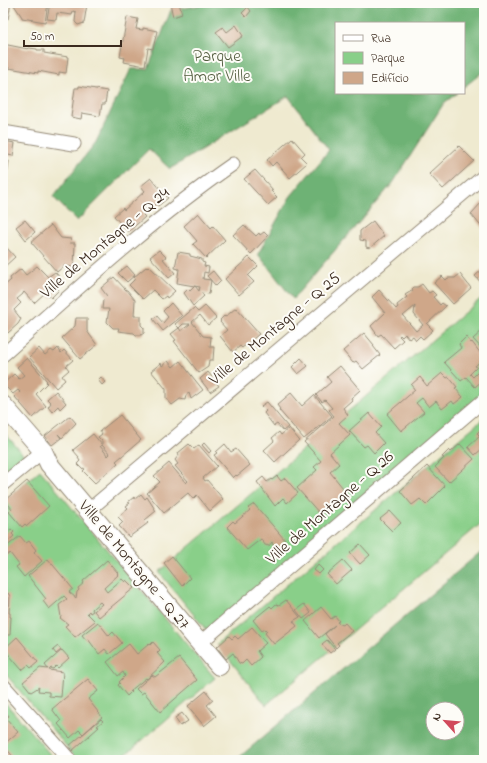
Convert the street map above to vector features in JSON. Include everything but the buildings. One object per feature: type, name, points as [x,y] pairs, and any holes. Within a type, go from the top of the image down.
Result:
[{"type":"street","points":[[3,132],[74,144]]},
{"type":"street","name":"Ville de Montagne - Q 24","points":[[3,355],[78,288],[157,222],[198,189],[233,164]]},
{"type":"street","name":"Ville de Montagne - Q 25","points":[[89,510],[484,176]]},
{"type":"street","name":"Ville de Montagne - Q 26","points":[[200,643],[484,400]]},
{"type":"street","points":[[3,405],[42,458]]},
{"type":"street","points":[[3,423],[42,458]]},
{"type":"street","points":[[3,484],[42,458]]},
{"type":"street","name":"Ville de Montagne - Q 27","points":[[42,458],[89,510],[219,666]]},
{"type":"street","points":[[3,685],[68,758]]},
{"type":"green space","name":"Parque Amor Ville","points":[[214,3],[484,3],[484,71],[465,86],[465,22],[335,22],[335,94],[456,94],[444,103],[393,183],[293,299],[258,254],[290,197],[329,150],[288,96],[170,169],[149,149],[77,221],[53,197],[96,142],[131,69],[148,69],[171,10]]},
{"type":"green space","points":[[484,296],[484,397],[207,631],[159,572]]},
{"type":"green space","points":[[484,418],[484,521],[266,705],[217,644]]},
{"type":"green space","points":[[3,431],[27,459],[3,479]]},
{"type":"green space","points":[[40,470],[215,678],[119,760],[78,760],[3,671],[3,502]]},
{"type":"green space","points":[[484,549],[484,760],[236,760]]},
{"type":"green space","points":[[3,700],[55,760],[3,760]]}]
